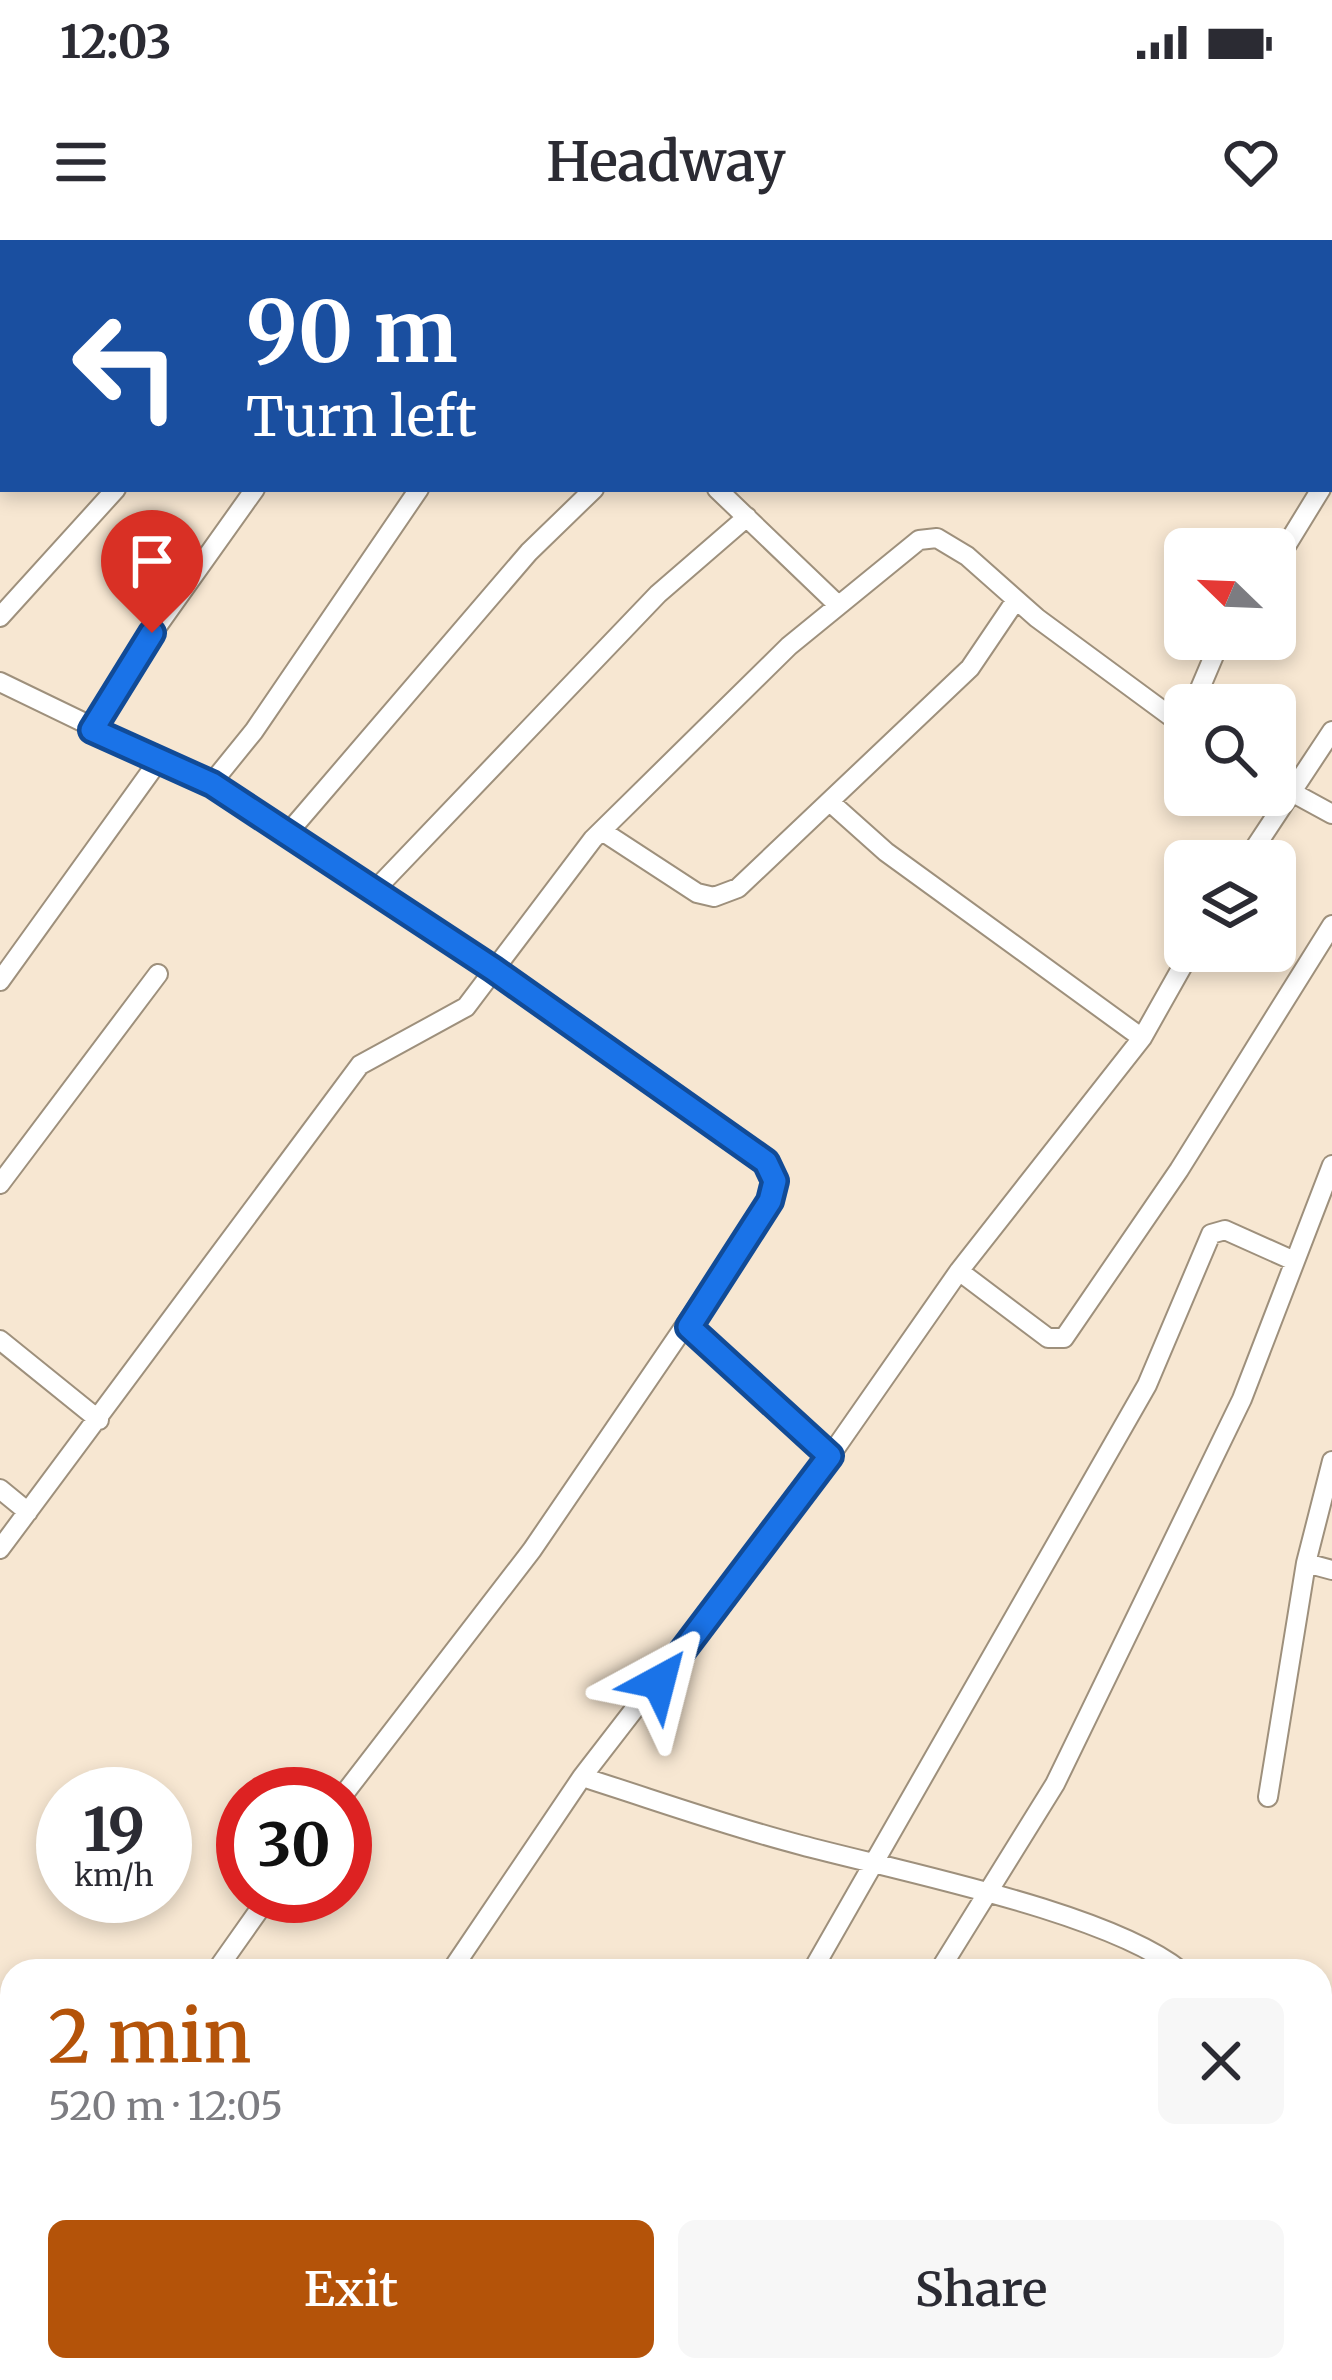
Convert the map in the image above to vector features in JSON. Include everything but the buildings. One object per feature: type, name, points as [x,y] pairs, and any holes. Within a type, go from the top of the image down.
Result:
[{"type":"street","points":[[0,617],[113,492]]},
{"type":"street","points":[[92,730],[129,666],[253,492]]},
{"type":"street","points":[[212,784],[254,731],[417,492]]},
{"type":"street","points":[[288,833],[529,552],[591,492]]},
{"type":"street","points":[[720,492],[838,605]]},
{"type":"street","points":[[1296,530],[1319,492]]},
{"type":"street","points":[[374,891],[658,594],[747,517]]},
{"type":"street","points":[[0,1549],[347,1079],[381,1051],[466,1007],[602,831],[838,605],[919,540],[937,538],[967,556],[1016,600],[1164,710]]},
{"type":"street","points":[[602,831],[697,893],[714,897],[738,888],[970,668],[1016,600]]},
{"type":"street","points":[[0,682],[212,784],[493,969],[766,1162],[775,1181],[770,1201],[689,1327],[532,1550],[365,1767]]},
{"type":"street","points":[[1296,771],[1332,731]]},
{"type":"street","points":[[0,981],[159,760]]},
{"type":"street","points":[[1296,795],[1332,814]]},
{"type":"street","points":[[830,802],[886,852],[1142,1038]]},
{"type":"street","points":[[959,1271],[1048,1338],[1064,1338],[1158,1202],[1332,925]]},
{"type":"street","points":[[459,1959],[582,1777],[830,1456],[959,1271],[1142,1038],[1179,972]]},
{"type":"street","points":[[0,1184],[158,974]]},
{"type":"street","points":[[947,1959],[1055,1784],[1242,1399],[1332,1165]]},
{"type":"street","points":[[819,1959],[1147,1385],[1211,1234],[1225,1230],[1292,1261]]},
{"type":"street","points":[[689,1327],[830,1456]]},
{"type":"street","points":[[0,1340],[99,1420]]},
{"type":"street","points":[[1268,1797],[1306,1562],[1332,1461]]},
{"type":"street","points":[[0,1489],[28,1513]]},
{"type":"street","points":[[1306,1562],[1332,1570]]},
{"type":"street","points":[[582,1777],[990,1896],[1132,1943],[1160,1959]]},
{"type":"street","points":[[224,1959],[250,1923]]},
{"type":"route","points":[[152,633],[92,730],[212,784],[493,969],[766,1162],[775,1181],[770,1201],[689,1327],[830,1456],[659,1682]]}]
